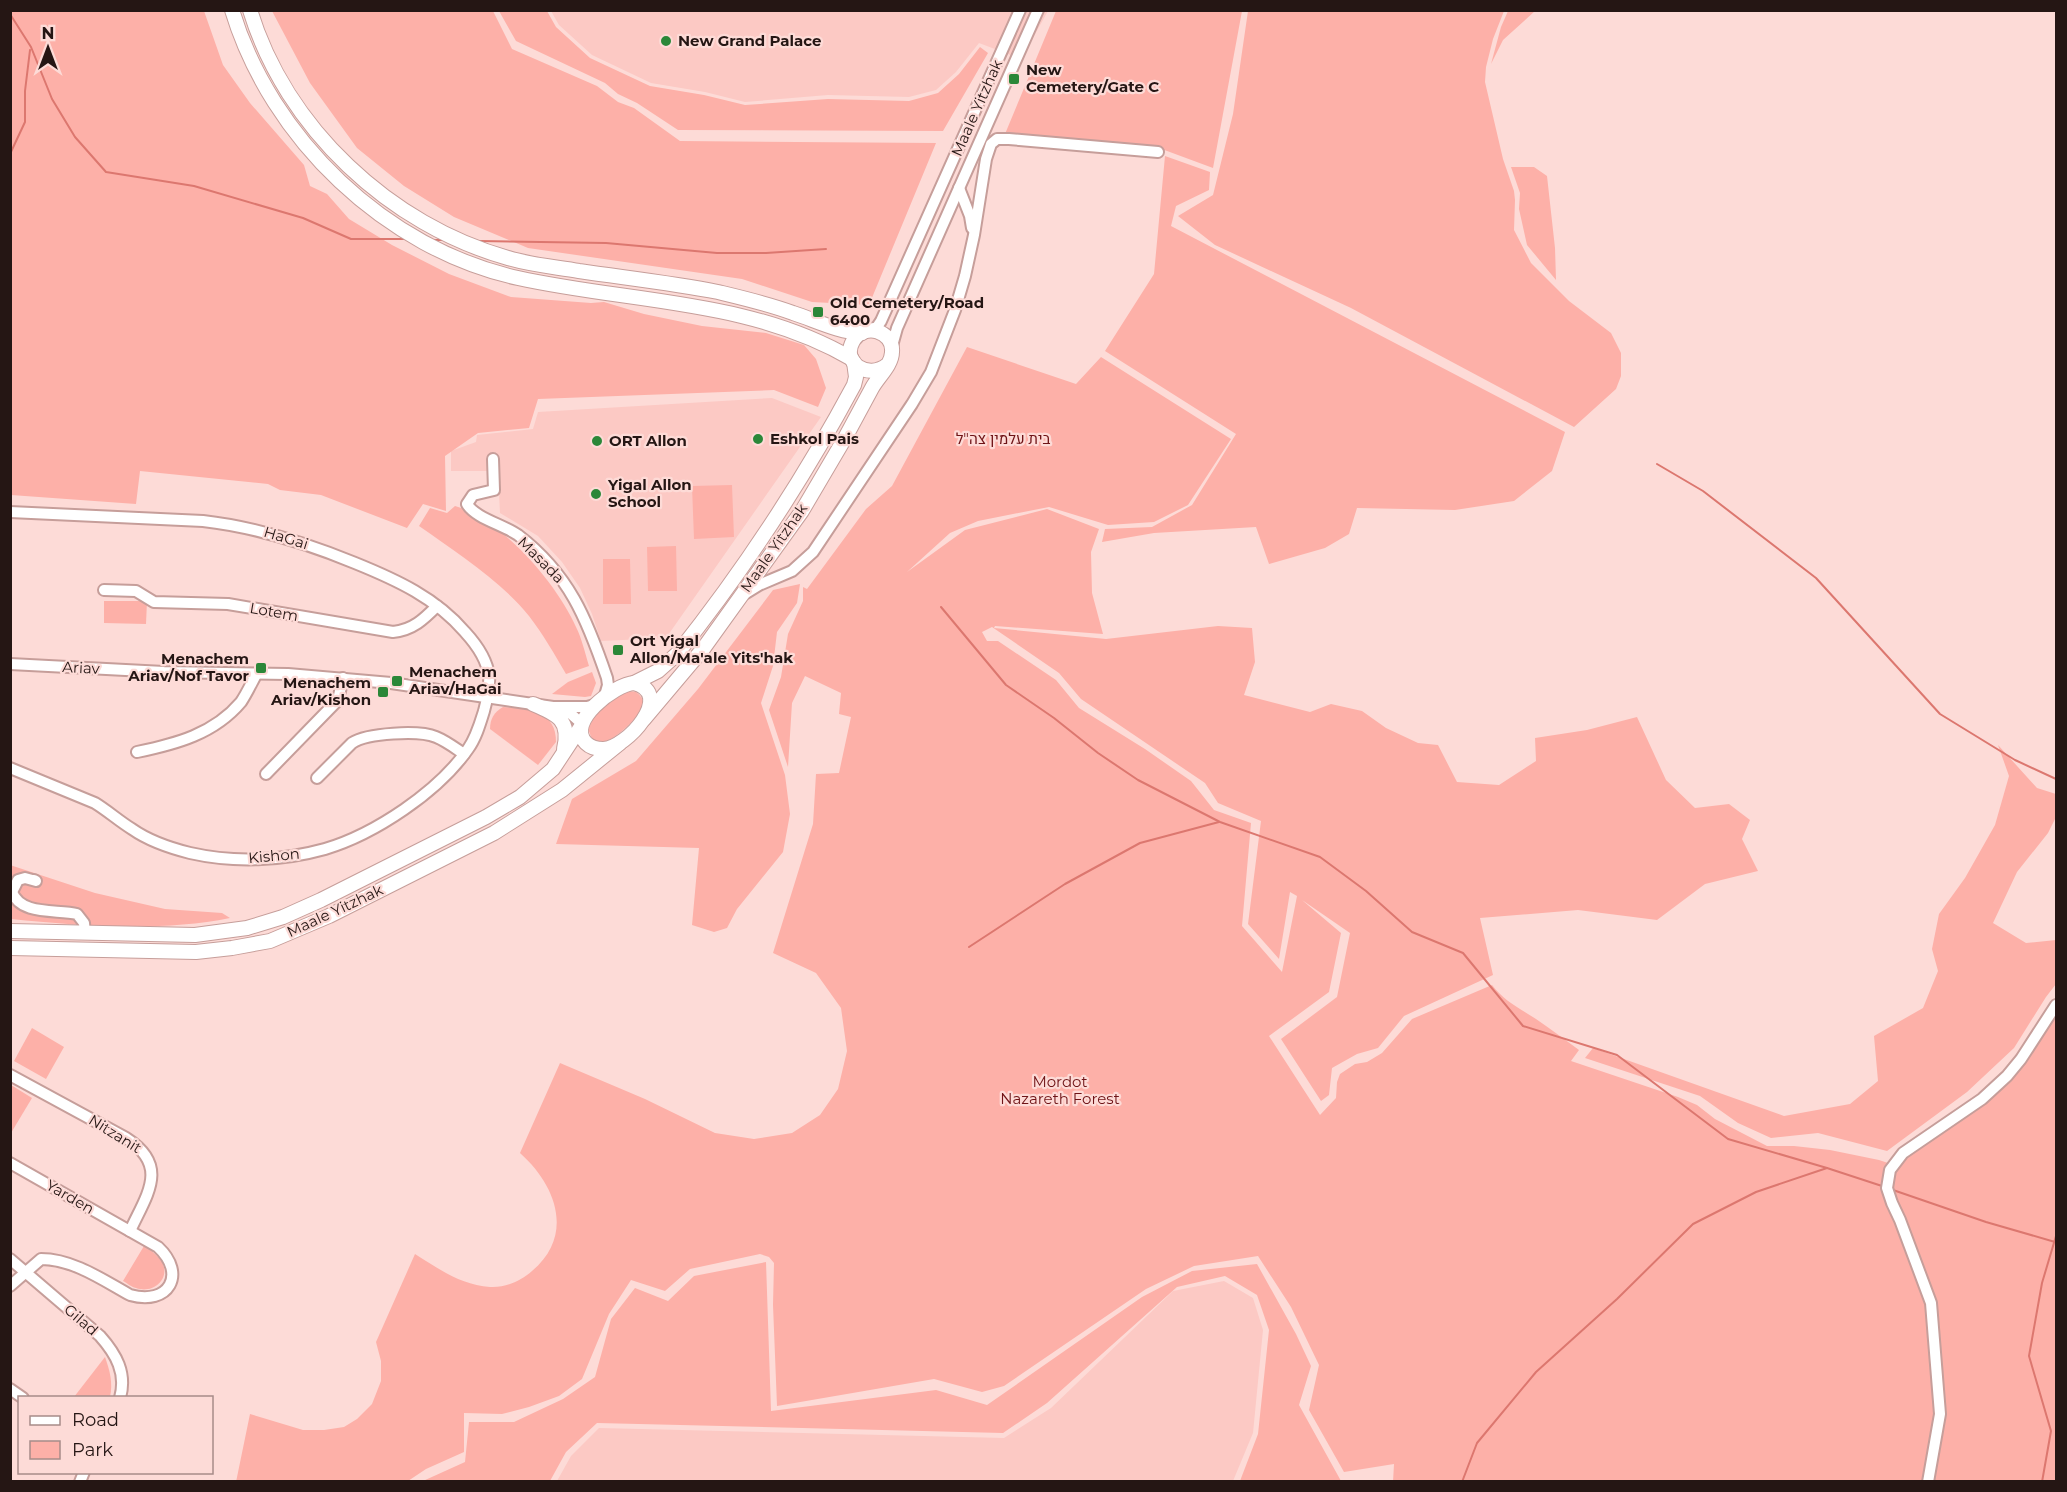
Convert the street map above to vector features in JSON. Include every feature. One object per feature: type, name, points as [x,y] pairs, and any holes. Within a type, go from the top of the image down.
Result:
[{"type":"main road","points":[[232,10],[241,37],[260,79],[302,140],[323,165],[361,200],[424,242],[485,269],[517,278],[737,314],[821,341],[853,361],[858,367],[870,372],[882,369],[891,360],[892,346],[881,332],[844,331],[790,312],[718,292],[521,261],[491,253],[433,227],[399,206],[367,182],[335,153],[298,106],[275,70],[250,10]]},
{"type":"main road","points":[[853,361],[851,347],[857,336],[865,332]]},
{"type":"main road","name":"Maale Yitzhak","points":[[10,931],[195,935],[247,928],[283,917],[321,900],[505,806],[537,783],[562,756],[581,726],[601,701],[617,689],[658,671],[677,654],[787,502],[811,463],[854,385],[856,377],[853,361]]},
{"type":"main road","name":"Maale Yitzhak","points":[[10,948],[196,952],[241,947],[280,937],[329,916],[533,810],[576,780],[620,743],[644,719],[703,649],[802,511],[872,388],[887,366]]},
{"type":"main road","points":[[631,684],[642,687],[649,696],[651,707],[644,719]]},
{"type":"main road","points":[[539,704],[561,719],[565,725],[566,740],[562,756]]},
{"type":"main road","points":[[581,726],[584,741],[592,747],[609,749],[620,743]]},
{"type":"street","name":"Maale Yitzhak","points":[[865,332],[877,327],[881,321],[1020,10]]},
{"type":"street","name":"Maale Yitzhak","points":[[892,346],[897,328],[1038,10]]},
{"type":"street","points":[[1022,50],[1046,10]]},
{"type":"street","points":[[740,597],[759,585],[792,571],[813,552],[892,436],[931,372],[955,310],[973,238],[986,159],[991,144],[997,139],[1158,152]]},
{"type":"street","points":[[959,188],[970,216],[973,238]]},
{"type":"street","name":"Masada","points":[[493,459],[494,490],[473,495],[467,504],[473,511],[515,533],[534,548],[558,574],[582,613],[607,674],[631,684]]},
{"type":"street","name":"HaGai","points":[[10,512],[173,518],[235,525],[294,540],[329,552],[416,591],[462,628],[482,656],[489,676],[488,697]]},
{"type":"street","name":"Lotem","points":[[104,590],[136,591],[154,602],[228,604],[393,632],[404,631],[423,620],[437,606]]},
{"type":"street","name":"Ariav","points":[[10,664],[343,678],[539,704]]},
{"type":"street","name":"Masada","points":[[601,701],[608,685],[602,664]]},
{"type":"street","points":[[137,752],[176,744],[210,728],[242,700],[257,673]]},
{"type":"street","points":[[266,774],[338,700],[343,678]]},
{"type":"street","name":"Kishon","points":[[10,768],[95,803],[133,830],[158,843],[209,856],[268,859],[289,857],[327,848],[366,831],[430,789],[464,754],[475,736],[488,697]]},
{"type":"street","points":[[539,704],[586,707],[601,701]]},
{"type":"street","points":[[539,704],[571,714],[581,726]]},
{"type":"street","points":[[317,778],[352,743],[374,735],[430,735],[445,741],[464,754]]},
{"type":"street","points":[[33,880],[36,881],[24,878],[18,880],[12,892],[15,899],[19,903],[38,909],[77,914],[84,923],[85,933]]},
{"type":"street","points":[[1928,1482],[1940,1414],[1931,1303],[1887,1188],[1890,1170],[1903,1154],[1982,1099],[2007,1076],[2021,1059],[2056,1005]]},
{"type":"street","name":"Nitzanit","points":[[10,1075],[126,1138],[146,1153],[152,1171],[151,1187],[130,1231]]},
{"type":"street","name":"Yarden","points":[[10,1163],[158,1247],[169,1259],[172,1277],[170,1285],[159,1296],[140,1298],[70,1263],[57,1259],[41,1259],[26,1272]]},
{"type":"street","name":"Gilad","points":[[10,1259],[100,1336],[113,1350],[121,1369],[123,1383],[120,1396]]},
{"type":"street","points":[[10,1286],[26,1272]]},
{"type":"shaded area","points":[[551,11],[1048,11],[1021,59],[979,43],[956,72],[936,90],[909,97],[828,95],[745,102],[705,92],[651,83],[592,55],[559,25]]},
{"type":"shaded area","points":[[772,398],[821,417],[666,638],[601,641],[580,588],[562,562],[538,536],[500,513],[498,471],[451,471],[451,451],[476,442],[477,435],[533,429],[538,412]]},
{"type":"shaded area","points":[[1224,1281],[1253,1298],[1263,1330],[1253,1433],[1233,1481],[557,1481],[571,1456],[599,1428],[1004,1438],[1051,1408],[1173,1291]]},
{"type":"green space","points":[[10,11],[204,11],[223,65],[250,103],[304,165],[310,186],[327,194],[349,219],[392,245],[449,274],[511,297],[604,302],[644,314],[702,326],[766,333],[804,345],[816,359],[826,388],[818,407],[774,390],[538,399],[529,428],[478,433],[445,456],[446,511],[423,504],[407,528],[321,495],[280,490],[268,484],[140,471],[136,504],[11,495]]},
{"type":"green space","points":[[272,11],[493,11],[512,49],[597,86],[618,102],[634,108],[680,141],[936,143],[869,305],[812,302],[742,279],[528,248],[454,217],[404,186],[357,148],[310,83]]},
{"type":"green space","points":[[499,11],[547,11],[556,27],[590,58],[650,86],[745,105],[828,99],[909,101],[938,93],[959,74],[980,47],[988,53],[943,131],[678,130],[637,103],[618,94],[605,83],[516,41]]},
{"type":"green space","points":[[1056,11],[1242,11],[1213,168],[1159,148],[1005,134]]},
{"type":"green space","points":[[1248,11],[1504,11],[1493,39],[1485,82],[1503,159],[1514,191],[1514,230],[1531,263],[1569,301],[1611,333],[1621,353],[1621,376],[1616,389],[1574,427],[1351,308],[1215,245],[1178,216],[1213,195],[1233,114]]},
{"type":"green space","points":[[1508,11],[1535,11],[1503,40],[1491,64],[1501,27]]},
{"type":"green space","points":[[1165,156],[1210,172],[1209,190],[1176,206],[1171,226],[1565,432],[1552,471],[1514,501],[1455,510],[1357,508],[1349,534],[1325,548],[1269,564],[1256,527],[1154,533],[1102,542],[1105,529],[1152,527],[1192,505],[1236,434],[1105,351],[1154,274]]},
{"type":"green space","points":[[1511,167],[1534,167],[1547,176],[1556,280],[1527,245],[1519,209],[1520,193]]},
{"type":"green space","name":"Mordot Nazareth Forest","points":[[967,347],[1076,384],[1101,357],[1231,439],[1188,505],[1154,522],[1108,525],[1049,507],[978,521],[950,533],[907,572],[965,530],[1047,509],[1099,529],[1091,552],[1092,593],[1103,634],[995,626],[994,628],[1106,639],[1218,626],[1252,628],[1255,662],[1244,695],[1310,712],[1331,704],[1362,711],[1386,728],[1418,743],[1438,745],[1457,782],[1499,785],[1536,761],[1535,738],[1587,730],[1637,717],[1666,780],[1695,808],[1729,804],[1750,820],[1742,839],[1758,871],[1705,884],[1657,920],[1578,910],[1480,918],[1493,975],[1404,1016],[1378,1048],[1357,1054],[1332,1068],[1329,1095],[1321,1101],[1281,1039],[1337,997],[1350,933],[1302,900],[1341,933],[1329,992],[1269,1036],[1320,1115],[1336,1098],[1340,1074],[1355,1064],[1367,1062],[1382,1053],[1412,1019],[1492,985],[1507,1000],[1579,1050],[1571,1061],[1697,1105],[1715,1119],[1767,1146],[1830,1150],[1894,1165],[1984,1097],[2056,1012],[2056,1481],[1393,1482],[1394,1464],[1344,1472],[1309,1410],[1319,1365],[1291,1307],[1258,1256],[1194,1266],[1146,1289],[1004,1386],[982,1392],[934,1379],[777,1406],[773,1305],[774,1263],[769,1257],[760,1254],[690,1269],[665,1291],[631,1280],[609,1314],[582,1379],[559,1396],[529,1407],[502,1414],[464,1413],[464,1452],[426,1469],[408,1481],[236,1482],[250,1414],[303,1430],[324,1430],[344,1427],[357,1419],[372,1404],[381,1381],[381,1361],[376,1342],[415,1254],[460,1280],[490,1287],[518,1281],[532,1271],[545,1257],[553,1242],[557,1226],[556,1211],[543,1180],[520,1153],[560,1063],[645,1099],[715,1133],[754,1139],[792,1133],[820,1115],[838,1089],[847,1051],[841,1008],[816,973],[773,953],[813,824],[816,774],[839,773],[851,717],[839,714],[841,693],[805,676],[792,703],[788,767],[769,710],[781,677],[788,634],[803,601],[803,587],[807,589],[866,509],[892,486]],"holes":[[[992,627],[1059,673],[1081,699],[1205,783],[1218,803],[1261,821],[1248,924],[1279,959],[1290,892],[1297,896],[1282,972],[1242,926],[1251,823],[1214,810],[1191,781],[1079,708],[1056,680],[998,641],[987,641],[982,632]]]},
{"type":"green space","points":[[732,485],[734,537],[694,539],[692,486]]},
{"type":"green space","points":[[455,506],[491,524],[526,555],[567,609],[582,641],[589,666],[566,674],[539,630],[518,603],[477,568],[419,526],[430,508],[447,513]]},
{"type":"green space","points":[[676,546],[677,591],[648,591],[647,547]]},
{"type":"green space","points":[[603,559],[630,559],[631,604],[603,604]]},
{"type":"green space","points":[[800,584],[797,603],[777,632],[773,666],[761,703],[785,775],[790,814],[783,852],[737,909],[727,928],[714,932],[692,925],[699,848],[556,844],[572,799],[636,761],[698,689],[773,590]]},
{"type":"green space","points":[[104,601],[147,601],[146,624],[104,623]]},
{"type":"green space","points":[[592,672],[596,683],[591,696],[552,694],[568,682]]},
{"type":"green space","points":[[629,691],[636,692],[642,698],[643,704],[639,714],[616,736],[602,742],[592,739],[588,729],[594,717],[611,702]]},
{"type":"green space","points":[[503,707],[531,710],[546,717],[551,723],[555,731],[556,742],[538,765],[490,729],[493,716]]},
{"type":"green space","points":[[1998,745],[2037,788],[2056,794],[2056,817],[2048,833],[2017,872],[1993,923],[2026,943],[2056,940],[2056,984],[2014,1048],[1967,1092],[1887,1151],[1818,1133],[1771,1138],[1738,1123],[1700,1096],[1585,1058],[1593,1048],[1784,1116],[1850,1104],[1878,1081],[1874,1036],[1923,1008],[1938,971],[1932,949],[1939,914],[1965,878],[1995,825],[2009,776]]},
{"type":"green space","points":[[10,865],[95,893],[165,909],[222,913],[230,918],[149,926],[65,924],[11,919]]},
{"type":"green space","points":[[32,1028],[64,1047],[46,1079],[14,1061]]},
{"type":"green space","points":[[11,1085],[32,1098],[11,1133]]},
{"type":"green space","points":[[144,1246],[159,1258],[164,1271],[160,1282],[150,1289],[132,1287],[123,1281]]},
{"type":"green space","points":[[766,1262],[771,1411],[936,1390],[987,1405],[1142,1297],[1192,1271],[1257,1264],[1311,1366],[1299,1405],[1341,1481],[1240,1481],[1258,1434],[1269,1330],[1257,1295],[1225,1276],[1177,1287],[1047,1403],[1003,1433],[597,1423],[566,1452],[550,1481],[423,1481],[465,1462],[469,1422],[514,1422],[563,1399],[595,1377],[611,1319],[635,1288],[668,1301],[694,1276]]},
{"type":"green space","points":[[105,1357],[110,1377],[110,1396],[75,1396]]},
{"type":"waterway","points":[[10,14],[31,47],[52,99],[75,137],[106,172],[194,186],[303,218],[351,239],[407,239]]},
{"type":"waterway","points":[[10,154],[25,122],[25,91],[30,50]]},
{"type":"waterway","points":[[434,240],[446,240]]},
{"type":"waterway","points":[[479,241],[606,243],[717,253],[826,249]]},
{"type":"waterway","points":[[1657,464],[1703,491],[1816,578],[1940,714],[2015,760],[2056,779]]},
{"type":"waterway","points":[[941,607],[1006,685],[1054,718],[1098,753],[1138,780],[1220,822],[1320,857],[1366,891],[1412,932],[1463,953],[1523,1026],[1617,1055],[1728,1139],[1885,1187]]},
{"type":"waterway","points":[[969,947],[1065,884],[1140,843],[1219,822]]},
{"type":"waterway","points":[[1462,1482],[1477,1443],[1536,1372],[1617,1299],[1693,1224],[1756,1192],[1827,1168]]},
{"type":"waterway","points":[[1893,1190],[1986,1222],[2055,1242]]},
{"type":"waterway","points":[[2042,1482],[2051,1431],[2029,1356],[2042,1283],[2056,1236]]},
{"type":"place","name":"New Grand Palace","points":[[666,41]]},
{"type":"place","name":"New Cemetery/Gate C","points":[[1014,79]]},
{"type":"place","name":"Old Cemetery/Road 6400","points":[[818,312]]},
{"type":"place","name":"Eshkol Pais","points":[[758,439]]},
{"type":"place","name":"ORT Allon","points":[[597,441]]},
{"type":"place","name":"Yigal Allon School","points":[[596,494]]},
{"type":"place","name":"Ort Yigal Allon/Ma'ale Yits'hak","points":[[618,650]]},
{"type":"place","name":"Menachem Ariav/Nof Tavor","points":[[261,668]]},
{"type":"place","name":"Menachem Ariav/HaGai","points":[[397,681]]},
{"type":"place","name":"Menachem Ariav/Kishon","points":[[383,692]]},
{"type":"park label","name":"בית עלמין צה\"ל","points":[[1003,439]]}]
